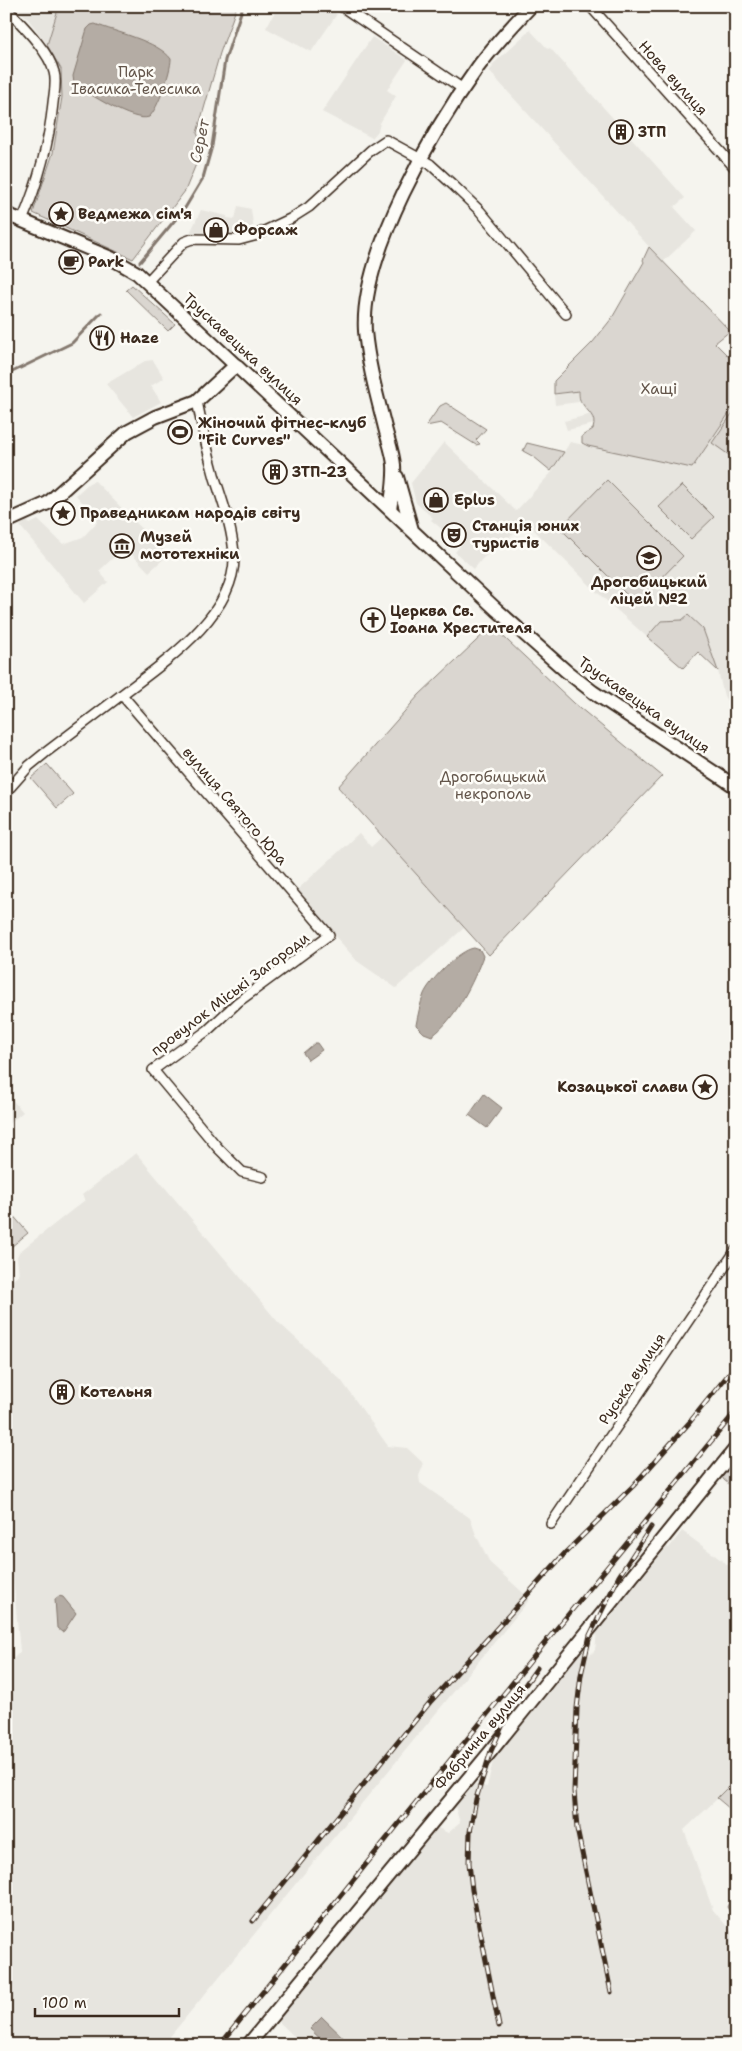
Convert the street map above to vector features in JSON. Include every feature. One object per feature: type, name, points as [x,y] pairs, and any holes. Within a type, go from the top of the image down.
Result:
[{"type":"street","points":[[342,6],[463,89]]},
{"type":"street","points":[[412,530],[394,472],[371,370],[365,331],[366,305],[371,276],[404,193],[421,159],[463,89],[493,48],[530,6]]},
{"type":"street","name":"Нова вулиця","points":[[590,6],[736,169]]},
{"type":"street","points":[[6,8],[23,26],[45,55],[55,78],[46,151],[22,221]]},
{"type":"street","points":[[147,282],[184,242],[192,239],[239,240],[254,236],[290,219],[310,207],[371,150],[386,140],[430,164],[480,212],[566,314]]},
{"type":"street","name":"Трускавецька вулиця","points":[[6,214],[132,270],[498,610],[577,680],[736,787]]},
{"type":"street","points":[[6,522],[48,504],[127,432],[155,417],[197,401],[236,365]]},
{"type":"street","points":[[6,792],[29,766],[157,668],[197,632],[219,604],[232,576],[234,563],[233,544],[207,450],[197,401]]},
{"type":"street","points":[[376,497],[394,472]]},
{"type":"street","points":[[390,510],[394,472]]},
{"type":"street","name":"вулиця Святого Юра","points":[[122,695],[329,935]]},
{"type":"street","name":"провулок Міські Загороди","points":[[263,1177],[242,1172],[224,1154],[153,1070],[208,1030],[238,1002],[329,935]]},
{"type":"street","name":"Руська вулиця","points":[[551,1524],[736,1250]]},
{"type":"street","name":"Фабрична вулиця","points":[[248,2045],[736,1448]]},
{"type":"shaded area","points":[[15,6],[59,6],[47,44],[28,19]]},
{"type":"shaded area","points":[[278,6],[321,6],[337,14],[311,52],[266,28]]},
{"type":"shaded area","points":[[95,24],[147,42],[171,59],[163,90],[153,113],[149,117],[142,118],[122,112],[99,100],[74,83],[73,76],[87,29]]},
{"type":"shaded area","points":[[530,30],[548,49],[550,48],[620,126],[623,123],[630,130],[627,133],[685,198],[674,207],[696,231],[663,262],[489,71],[493,67],[492,65]]},
{"type":"shaded area","points":[[372,37],[407,60],[387,90],[396,96],[380,123],[378,131],[372,138],[322,112]]},
{"type":"shaded area","points":[[238,206],[251,209],[254,231],[239,237],[190,233],[201,210],[235,219]]},
{"type":"shaded area","points":[[153,360],[164,378],[151,386],[161,402],[133,417],[106,384],[145,361]]},
{"type":"shaded area","points":[[578,391],[579,402],[555,405],[554,395]]},
{"type":"shaded area","name":"Дрогобицький ліцей №2","points":[[736,403],[736,710],[731,707],[724,696],[718,671],[703,629],[688,615],[683,620],[661,621],[647,637],[599,594],[527,523],[482,559],[474,569],[455,552],[461,545],[431,520],[433,518],[416,503],[411,483],[444,442],[516,511],[552,472],[570,442],[692,468]]},
{"type":"shaded area","points":[[592,414],[594,424],[567,430],[564,421]]},
{"type":"shaded area","points":[[95,481],[168,555],[149,572],[125,547],[99,571],[108,582],[84,603],[20,526],[27,521],[30,524],[38,520],[63,544],[83,537],[98,521],[76,495],[89,483]]},
{"type":"shaded area","points":[[359,833],[371,847],[383,836],[464,928],[396,988],[357,961],[296,891]]},
{"type":"shaded area","points":[[474,948],[480,950],[483,956],[463,999],[448,1020],[432,1036],[424,1033],[416,1025],[421,1002],[427,988],[453,960]]},
{"type":"shaded area","points":[[315,1043],[322,1050],[308,1060],[303,1053]]},
{"type":"shaded area","points":[[6,1093],[23,1112],[6,1126]]},
{"type":"shaded area","points":[[484,1094],[502,1108],[487,1128],[469,1115]]},
{"type":"shaded area","points":[[136,1153],[278,1322],[341,1380],[388,1446],[407,1448],[422,1462],[423,1466],[419,1476],[420,1483],[470,1518],[490,1563],[530,1599],[163,2045],[6,2045],[6,1666],[20,1652],[10,1544],[6,1533],[6,1285],[19,1275],[17,1257],[19,1252],[85,1200],[82,1195]]},
{"type":"shaded area","points":[[682,1531],[736,1571],[736,1781],[684,1830],[713,1910],[736,1937],[736,2045],[294,2045],[298,2040],[276,2019],[438,1828],[448,1833],[460,1823],[455,1806],[475,1784],[487,1787],[493,1761],[581,1652],[590,1655],[595,1650],[597,1632]]},
{"type":"shaded area","points":[[59,1596],[63,1597],[76,1613],[62,1632],[57,1628],[55,1599]]},
{"type":"shaded area","points":[[736,1898],[736,1921],[727,1907]]},
{"type":"shaded area","points":[[322,2017],[351,2045],[327,2045],[310,2029]]},
{"type":"green space","name":"Парк Івасика-Телесика","points":[[59,6],[237,6],[220,53],[197,133],[203,147],[185,191],[133,259],[33,213],[53,153],[62,97],[61,69],[47,45]]},
{"type":"green space","name":"Хащі","points":[[649,247],[730,331],[715,343],[736,364],[736,403],[692,468],[588,446],[582,443],[582,436],[593,429],[594,421],[580,400],[579,391],[554,394],[554,381],[593,342],[612,318],[644,262],[643,260]]},
{"type":"green space","points":[[132,285],[175,324],[168,331],[126,290]]},
{"type":"green space","points":[[446,403],[486,429],[476,440],[480,444],[476,445],[441,423],[426,426],[440,406]]},
{"type":"green space","points":[[736,408],[736,460],[712,443]]},
{"type":"green space","points":[[527,443],[564,452],[551,471],[534,457],[523,451]]},
{"type":"green space","points":[[607,480],[683,556],[636,604],[560,528]]},
{"type":"green space","points":[[682,485],[714,517],[691,539],[659,507]]},
{"type":"green space","points":[[688,615],[703,629],[718,671],[698,652],[683,668],[647,637],[661,621],[682,620]]},
{"type":"green space","name":"Дрогобицький некрополь","points":[[492,626],[574,703],[662,776],[489,955],[338,787],[419,695]]},
{"type":"green space","points":[[47,764],[73,794],[57,808],[31,778]]},
{"type":"green space","points":[[6,1207],[28,1233],[6,1251]]},
{"type":"green space","points":[[736,1458],[736,1490],[721,1475]]},
{"type":"green space","points":[[735,1780],[736,1803],[730,1809],[717,1798]]},
{"type":"waterway","name":"Серет","points":[[140,262],[185,208],[203,178],[212,146],[225,60],[243,6]]},
{"type":"waterway","name":"Серет","points":[[6,375],[72,343],[101,313]]},
{"type":"railway","points":[[253,1921],[431,1701],[566,1552],[633,1486],[689,1423],[736,1365]]},
{"type":"railway","points":[[220,2045],[548,1639],[736,1411]]},
{"type":"railway","points":[[611,1992],[577,1829],[574,1791],[577,1708],[581,1675],[590,1635],[619,1576],[651,1527]]},
{"type":"railway","points":[[499,2026],[472,1890],[469,1863],[470,1832],[476,1799],[491,1751],[513,1702],[537,1668]]},
{"type":"place","name":"ЗТП","points":[[621,132]]},
{"type":"place","name":"Ведмежа сім'я","points":[[61,214]]},
{"type":"place","name":"Форсаж","points":[[216,230]]},
{"type":"place","name":"Park","points":[[71,262]]},
{"type":"place","name":"Haze","points":[[102,338]]},
{"type":"place","name":"Жіночий фітнес-клуб \"Fit Curves\"","points":[[180,432]]},
{"type":"place","name":"ЗТП-23","points":[[275,472]]},
{"type":"place","name":"Eplus","points":[[436,500]]},
{"type":"place","name":"Праведникам народів світу","points":[[63,513]]},
{"type":"place","name":"Станція юних туристів","points":[[454,535]]},
{"type":"place","name":"Музей мототехніки","points":[[122,546]]},
{"type":"place","name":"Дрогобицький ліцей №2","points":[[649,558]]},
{"type":"place","name":"Церква Св. Іоана Хрестителя","points":[[373,620]]},
{"type":"place","name":"Козацької слави","points":[[705,1087]]},
{"type":"place","name":"Котельня","points":[[62,1392]]}]
